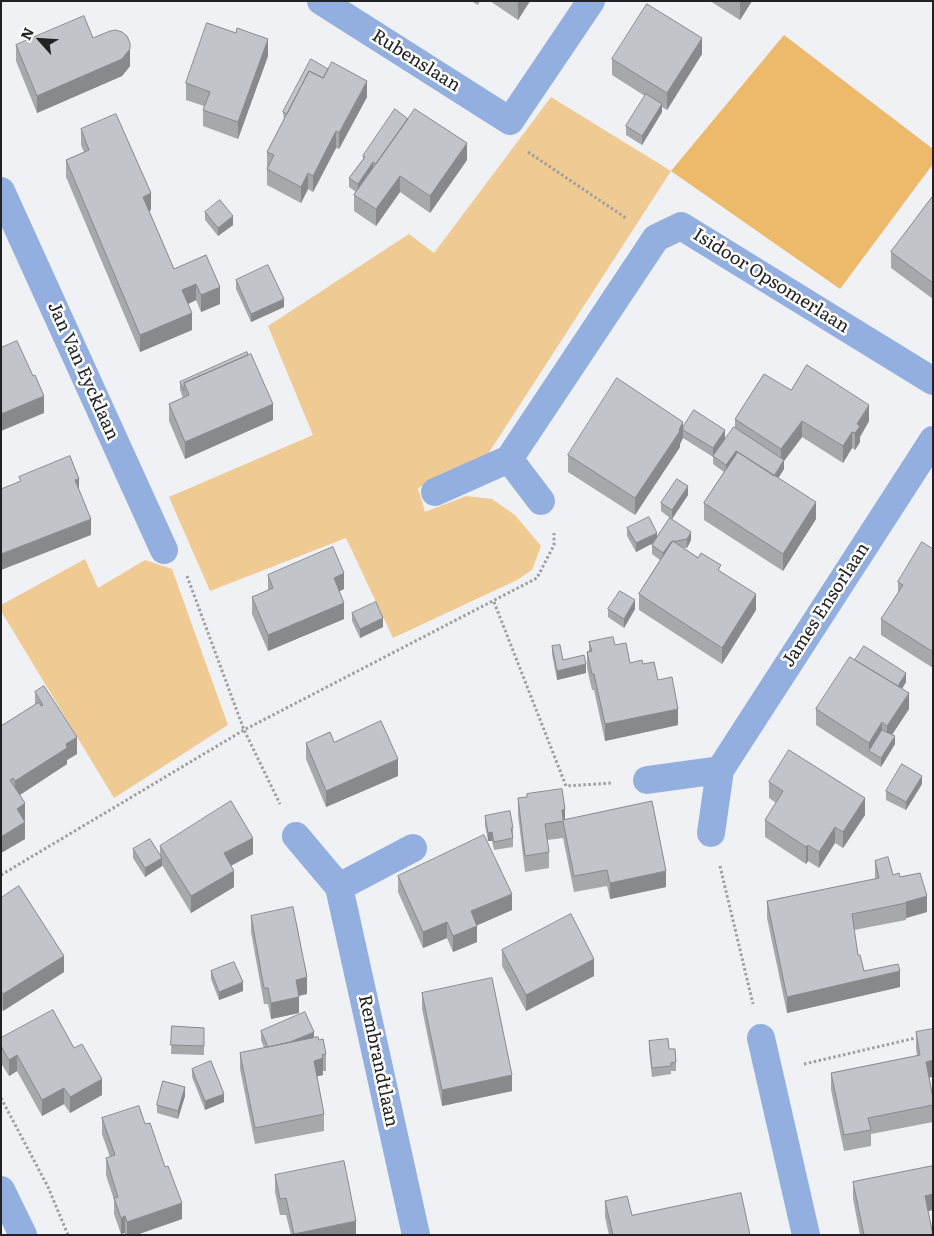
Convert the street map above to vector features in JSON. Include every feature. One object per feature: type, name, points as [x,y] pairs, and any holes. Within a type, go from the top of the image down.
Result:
[{"type":"street","name":"Rubenslaan","points":[[321,1],[510,121]]},
{"type":"street","points":[[510,121],[590,1]]},
{"type":"street","name":"Jan Van Eycklaan","points":[[1,191],[164,550]]},
{"type":"street","name":"Isidoor Opsomerlaan","points":[[656,238],[681,226],[933,381]]},
{"type":"street","points":[[435,492],[509,459],[656,238]]},
{"type":"street","name":"James Ensorlaan","points":[[711,833],[720,770],[933,440]]},
{"type":"street","points":[[509,459],[541,502]]},
{"type":"street","points":[[647,780],[720,770]]},
{"type":"street","name":"Rembrandtlaan","points":[[296,836],[339,887],[416,1235]]},
{"type":"street","points":[[339,887],[413,848]]},
{"type":"street","points":[[761,1038],[806,1235]]},
{"type":"street","points":[[1,1190],[23,1235]]},
{"type":"path","points":[[510,121],[524,149],[656,238]]},
{"type":"path","points":[[1,875],[244,730],[494,602],[537,578],[554,545],[554,521],[541,502]]},
{"type":"path","points":[[164,550],[185,572],[244,730],[296,836]]},
{"type":"path","points":[[494,602],[566,786],[647,780]]},
{"type":"path","points":[[711,833],[761,1038]]},
{"type":"path","points":[[769,1072],[924,1036]]},
{"type":"path","points":[[1,1098],[48,1187],[68,1235]]},
{"type":"shaded area","points":[[784,35],[933,149],[933,164],[840,289],[671,171]]},
{"type":"shaded area","points":[[551,97],[671,171],[488,454],[418,488],[425,512],[466,496],[492,499],[515,515],[541,546],[532,570],[517,580],[393,638],[346,538],[210,591],[169,497],[313,435],[268,326],[409,234],[434,253]]},
{"type":"shaded area","points":[[85,559],[98,588],[145,560],[172,569],[228,725],[114,798],[1,611],[1,605]]},
{"type":"building","points":[[647,4],[702,38],[667,93],[612,59]]},
{"type":"building","points":[[84,16],[93,38],[116,30],[127,36],[130,49],[122,59],[37,96],[16,45]]},
{"type":"building","points":[[207,23],[236,33],[237,28],[268,39],[238,122],[203,110],[210,92],[186,83]]},
{"type":"building","points":[[311,59],[328,69],[323,78],[309,71],[287,114],[283,112]]},
{"type":"building","points":[[332,62],[367,81],[339,133],[336,131],[313,176],[308,173],[301,187],[267,169],[274,155],[267,152],[309,71],[323,78]]},
{"type":"building","points":[[646,94],[662,104],[642,136],[626,126]]},
{"type":"building","points":[[395,109],[408,119],[376,164],[373,162],[358,184],[349,178],[365,157],[363,156]]},
{"type":"building","points":[[415,109],[467,143],[430,196],[400,176],[376,209],[354,195]]},
{"type":"building","points":[[116,114],[151,193],[143,197],[174,269],[206,255],[220,287],[201,295],[196,284],[182,290],[192,313],[140,335],[66,160],[89,150],[81,129]]},
{"type":"building","points":[[933,196],[933,283],[891,252]]},
{"type":"building","points":[[220,200],[233,216],[218,228],[205,212]]},
{"type":"building","points":[[268,265],[284,299],[251,314],[236,280]]},
{"type":"building","points":[[17,341],[44,396],[1,414],[1,348]]},
{"type":"building","points":[[247,352],[248,355],[184,383],[184,391],[180,382]]},
{"type":"building","points":[[251,354],[273,404],[185,442],[169,404],[189,395],[184,383]]},
{"type":"building","points":[[807,365],[869,405],[857,424],[860,426],[855,433],[852,432],[843,446],[802,421],[781,449],[735,419],[764,374],[791,390]]},
{"type":"building","points":[[617,378],[683,422],[680,431],[635,498],[568,455]]},
{"type":"building","points":[[694,410],[725,430],[713,448],[683,430]]},
{"type":"building","points":[[734,427],[784,460],[774,476],[736,451],[726,465],[713,456]]},
{"type":"building","points":[[738,452],[816,502],[783,554],[704,503]]},
{"type":"building","points":[[70,456],[79,479],[75,480],[91,519],[1,554],[1,489],[21,481],[19,477]]},
{"type":"building","points":[[677,479],[688,486],[672,510],[661,503]]},
{"type":"building","points":[[649,517],[657,533],[636,543],[627,528]]},
{"type":"building","points":[[670,518],[691,532],[687,539],[671,542],[663,553],[652,545]]},
{"type":"building","points":[[673,541],[698,558],[701,553],[721,565],[718,570],[756,594],[722,648],[639,594]]},
{"type":"building","points":[[922,542],[933,549],[933,652],[881,619],[903,585],[898,582]]},
{"type":"building","points":[[333,547],[344,573],[334,578],[344,603],[268,635],[252,597],[273,588],[268,575]]},
{"type":"building","points":[[620,591],[635,600],[624,619],[608,609]]},
{"type":"building","points":[[376,602],[383,618],[360,629],[352,613]]},
{"type":"building","points":[[613,637],[615,645],[626,643],[630,663],[642,660],[643,664],[654,662],[658,680],[672,677],[678,709],[605,724],[587,652],[592,651],[589,642]]},
{"type":"building","points":[[560,645],[563,660],[584,655],[586,664],[557,671],[552,646]]},
{"type":"building","points":[[864,646],[906,673],[898,686],[855,660]]},
{"type":"building","points":[[850,657],[909,693],[887,726],[882,722],[869,743],[816,709]]},
{"type":"building","points":[[44,686],[77,737],[66,744],[67,748],[15,781],[13,778],[10,780],[25,803],[17,809],[25,822],[1,837],[1,726],[39,702],[41,706],[43,705],[35,692]]},
{"type":"building","points":[[381,721],[398,759],[326,791],[306,743],[330,732],[334,742]]},
{"type":"building","points":[[882,730],[895,736],[881,758],[869,751]]},
{"type":"building","points":[[789,750],[865,798],[843,832],[835,827],[819,852],[808,845],[806,847],[765,820],[783,791],[769,782]]},
{"type":"building","points":[[902,764],[922,776],[906,802],[886,791]]},
{"type":"building","points":[[562,789],[565,809],[562,810],[563,820],[652,801],[666,871],[610,883],[607,870],[574,876],[563,821],[545,824],[549,852],[525,856],[518,798],[527,797],[527,794]]},
{"type":"building","points":[[231,801],[253,838],[224,853],[234,871],[191,896],[160,846]]},
{"type":"building","points":[[510,811],[513,838],[494,842],[492,832],[488,833],[485,816]]},
{"type":"building","points":[[484,835],[512,894],[471,911],[477,926],[453,936],[447,922],[423,932],[398,876]]},
{"type":"building","points":[[150,839],[162,858],[145,868],[133,849]]},
{"type":"building","points":[[888,857],[893,875],[899,873],[900,877],[920,873],[927,896],[906,903],[852,914],[858,955],[860,955],[864,971],[898,964],[900,971],[787,997],[767,901],[879,878],[875,861]]},
{"type":"building","points":[[19,886],[64,956],[3,994],[1,991],[1,898]]},
{"type":"building","points":[[293,907],[307,977],[296,980],[299,997],[271,1003],[268,988],[264,988],[251,916]]},
{"type":"building","points":[[571,914],[594,959],[526,995],[502,950]]},
{"type":"building","points":[[234,962],[243,982],[219,992],[211,971]]},
{"type":"building","points":[[492,978],[512,1075],[442,1090],[422,993]]},
{"type":"building","points":[[53,1010],[74,1048],[82,1044],[102,1079],[70,1097],[64,1088],[42,1100],[17,1055],[9,1060],[1,1046],[1,1038]]},
{"type":"building","points":[[305,1012],[314,1032],[290,1042],[268,1047],[261,1031]]},
{"type":"building","points":[[172,1026],[204,1028],[204,1046],[171,1045]]},
{"type":"building","points":[[933,1029],[933,1060],[926,1062],[933,1105],[868,1118],[871,1130],[844,1135],[831,1073],[920,1055],[916,1032]]},
{"type":"building","points":[[318,1037],[319,1040],[323,1039],[326,1054],[322,1055],[323,1058],[314,1061],[324,1114],[255,1128],[240,1053]]},
{"type":"building","points":[[668,1039],[669,1049],[675,1049],[676,1062],[671,1063],[671,1066],[652,1068],[649,1041]]},
{"type":"building","points":[[211,1061],[224,1094],[205,1101],[192,1069]]},
{"type":"building","points":[[163,1081],[185,1087],[178,1111],[157,1105]]},
{"type":"building","points":[[139,1106],[145,1124],[150,1123],[165,1167],[168,1166],[182,1203],[127,1222],[125,1216],[121,1218],[114,1198],[118,1197],[106,1158],[115,1155],[102,1118]]},
{"type":"building","points":[[344,1161],[356,1221],[294,1234],[286,1198],[280,1199],[275,1175]]},
{"type":"building","points":[[933,1166],[933,1194],[925,1196],[933,1235],[864,1235],[853,1182]]},
{"type":"building","points":[[741,1193],[750,1235],[613,1235],[605,1201],[627,1196],[632,1215]]}]
